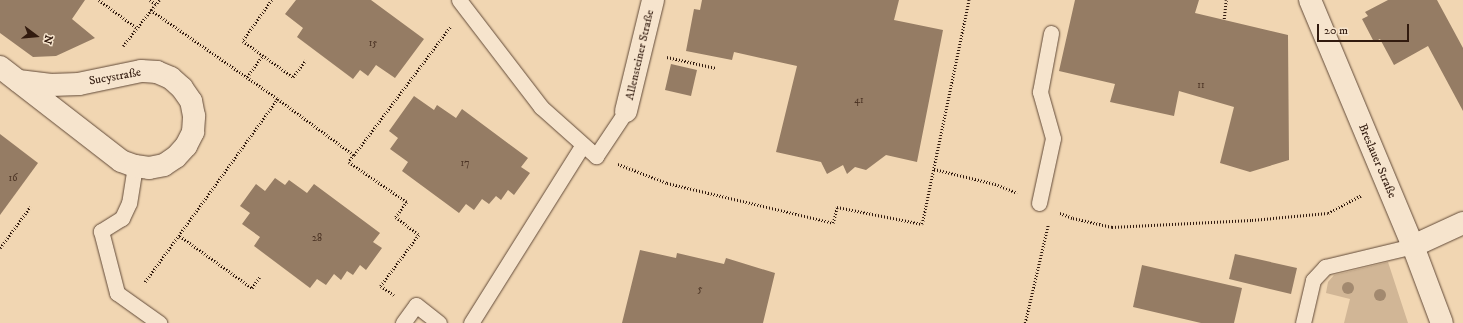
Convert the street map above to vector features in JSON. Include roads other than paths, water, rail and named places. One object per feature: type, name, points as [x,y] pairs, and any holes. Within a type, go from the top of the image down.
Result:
[{"type":"street","name":"Allensteiner Straße","points":[[626,111],[653,0]]},
{"type":"street","name":"Breslauer Straße","points":[[1310,0],[1385,183],[1413,246],[1442,323]]},
{"type":"street","name":"Sucystraße","points":[[0,67],[18,81],[121,161],[135,166],[149,168],[164,165],[176,157],[186,146],[193,132],[194,116],[191,101],[182,88],[171,78],[157,72],[141,71],[79,84],[51,85],[18,81]]},
{"type":"street","points":[[1413,246],[1463,223]]},
{"type":"lane","points":[[463,3],[469,16],[541,107],[582,146],[596,156],[626,111]]},
{"type":"lane","points":[[1045,206],[1053,138],[1040,92],[1051,33]]},
{"type":"lane","points":[[472,323],[582,146]]},
{"type":"lane","points":[[135,166],[132,192],[122,218],[101,231],[117,293],[159,323]]},
{"type":"lane","points":[[1303,323],[1313,280],[1325,267],[1413,246]]},
{"type":"lane","points":[[403,323],[416,306],[439,323]]}]
